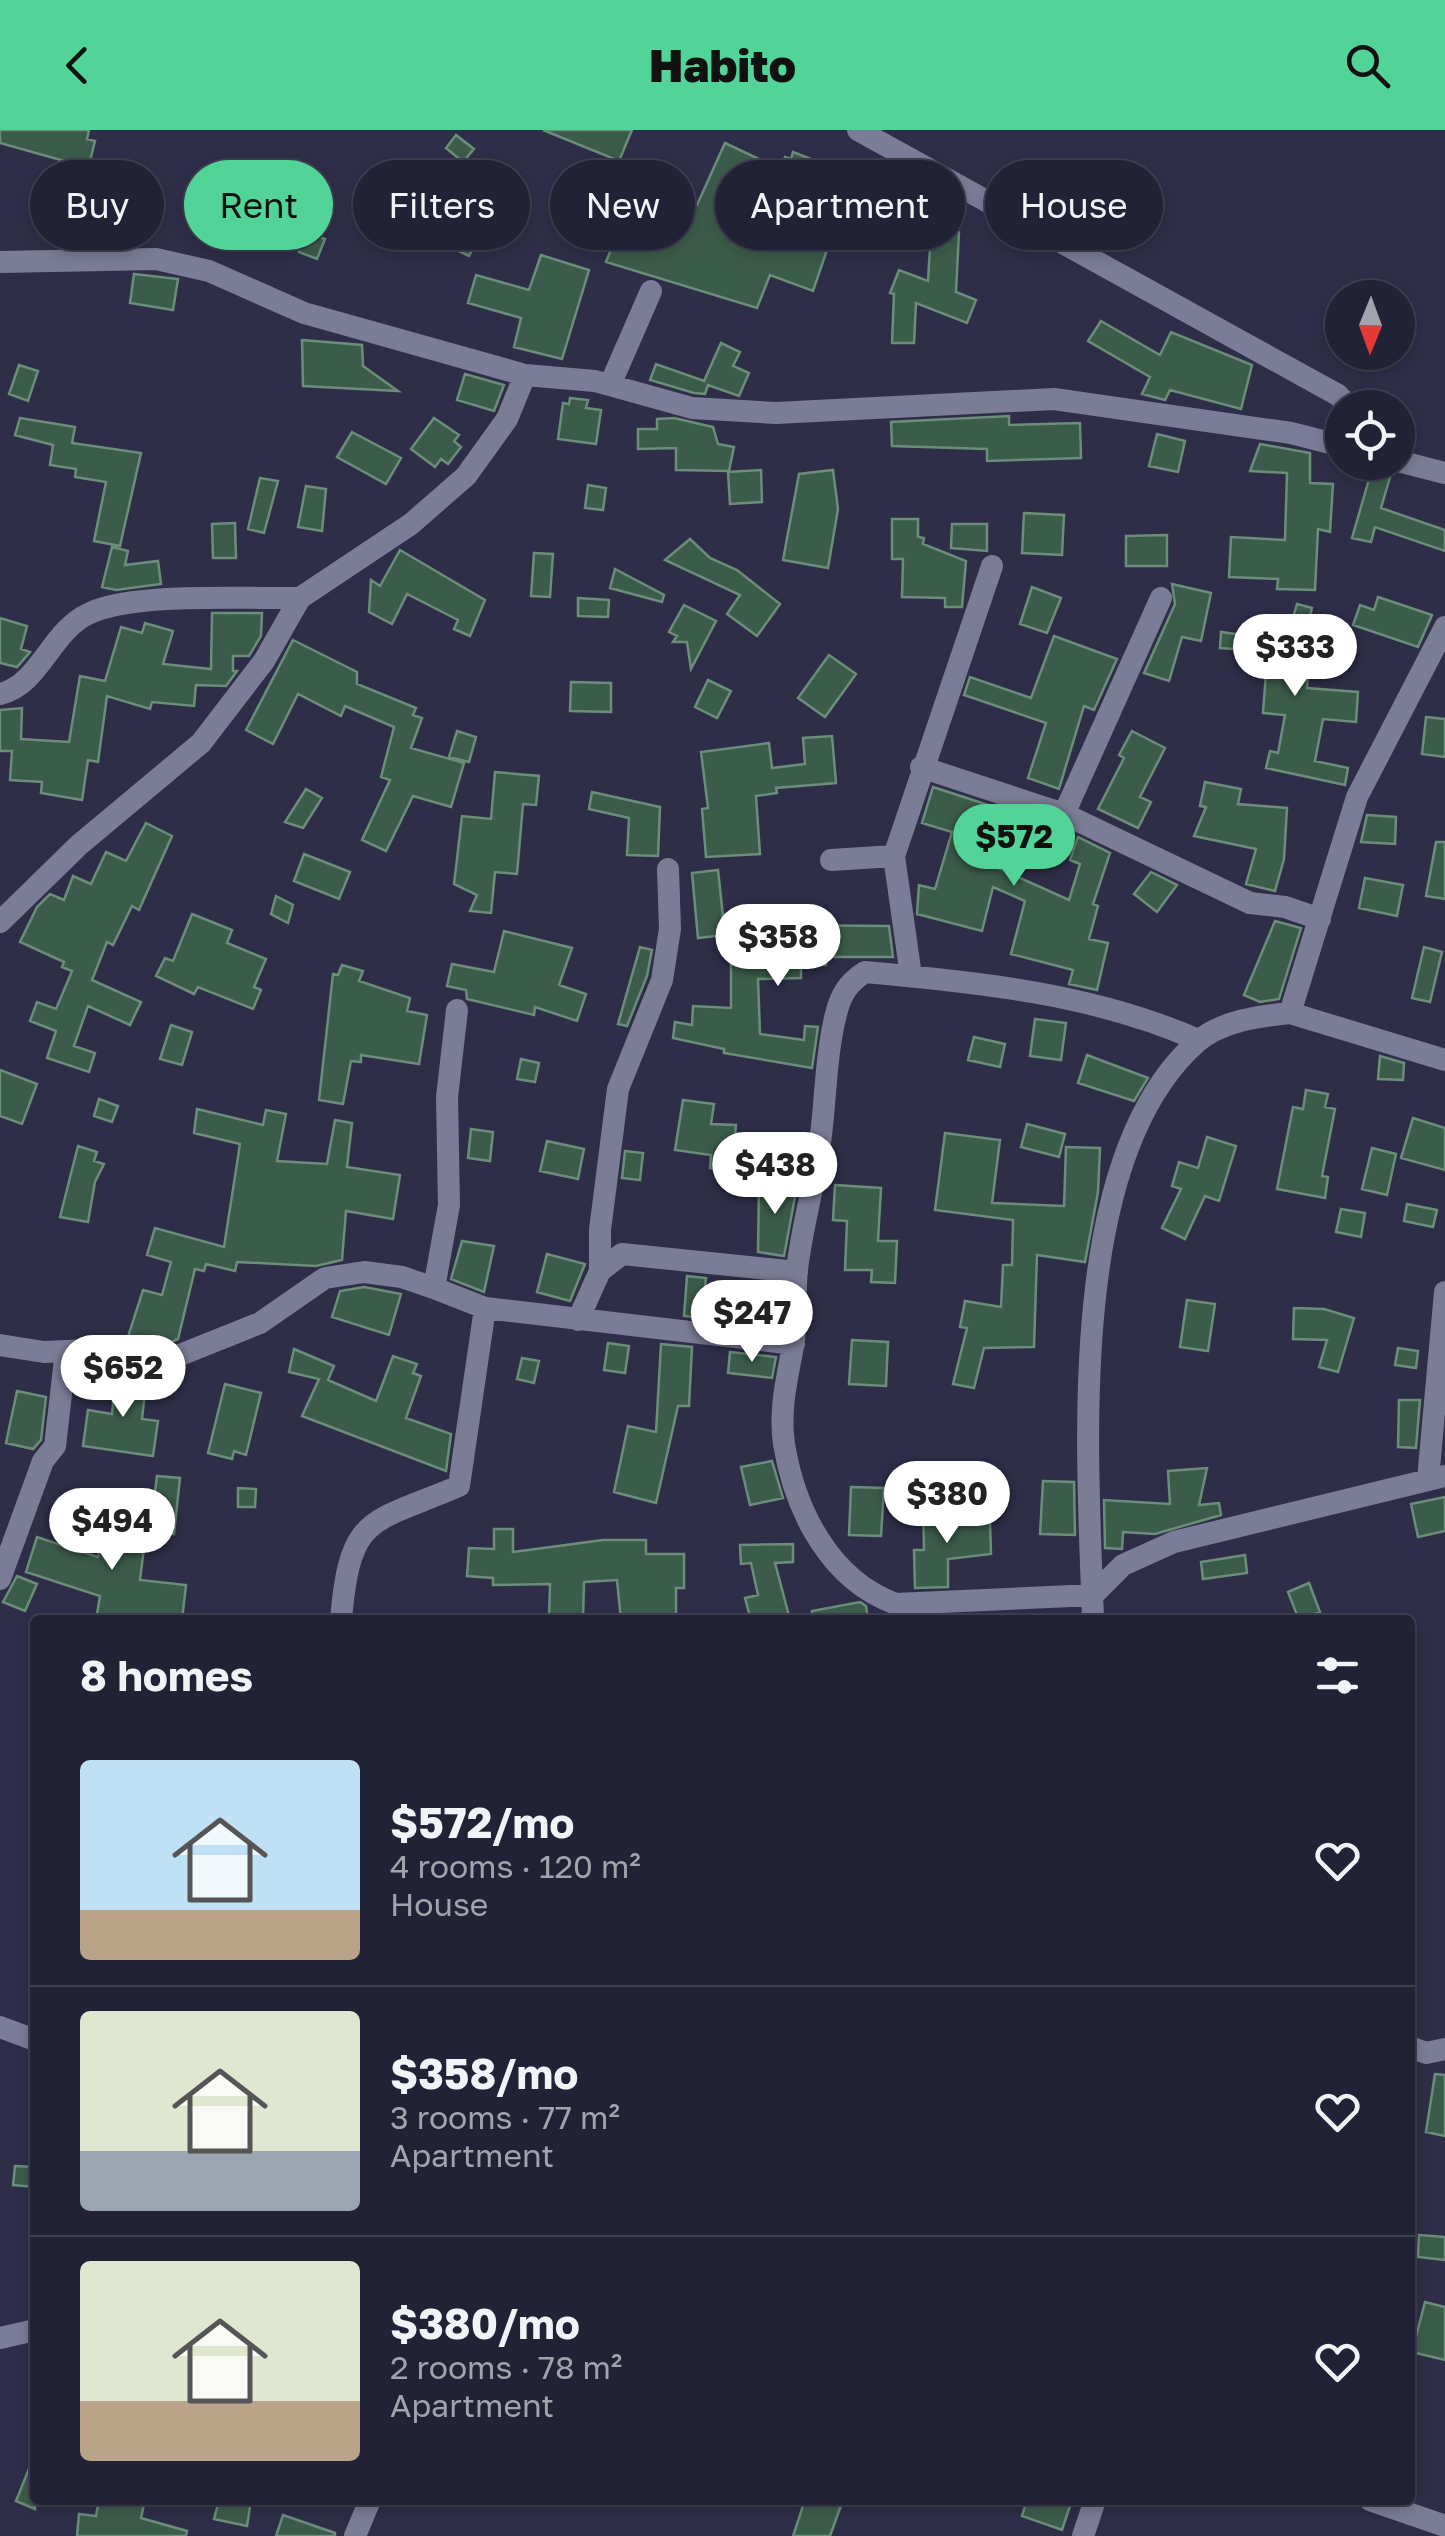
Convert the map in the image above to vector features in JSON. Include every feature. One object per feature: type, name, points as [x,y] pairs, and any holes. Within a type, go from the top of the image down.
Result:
[{"type":"street","points":[[858,130],[1327,390]]},
{"type":"street","points":[[0,262],[156,259],[209,271],[304,313],[524,376],[610,384],[692,408],[776,413],[1054,399],[1291,432],[1325,441]]},
{"type":"street","points":[[610,384],[651,291]]},
{"type":"street","points":[[0,922],[78,845],[202,743],[264,661],[300,598],[411,524],[466,476],[507,419],[524,376]]},
{"type":"street","points":[[1415,465],[1445,473]]},
{"type":"street","points":[[911,976],[894,856],[992,566]]},
{"type":"street","points":[[0,694],[18,690],[60,634],[88,613],[120,604],[300,598]]},
{"type":"street","points":[[1064,814],[1161,598]]},
{"type":"street","points":[[1290,1013],[1357,797],[1445,627]]},
{"type":"street","points":[[922,766],[1064,814],[1250,904],[1285,907],[1320,919]]},
{"type":"street","points":[[831,860],[894,856]]},
{"type":"street","points":[[578,1320],[600,1271],[600,1230],[618,1089],[664,963],[670,930],[668,869]]},
{"type":"street","points":[[1198,1040],[1121,1010],[1045,994],[865,972],[848,984],[837,1012],[826,1070],[822,1136],[796,1272],[794,1344],[783,1385],[784,1444],[820,1544],[838,1570],[869,1594],[896,1604],[1093,1596],[1123,1564],[1174,1542],[1385,1494],[1436,1478],[1445,1292]]},
{"type":"street","points":[[434,1288],[449,1205],[447,1096],[457,1010]]},
{"type":"street","points":[[1094,1615],[1089,1449],[1101,1249],[1112,1189],[1128,1144],[1160,1085],[1198,1040],[1248,1017],[1290,1013],[1445,1060]]},
{"type":"street","points":[[600,1271],[622,1254],[796,1272]]},
{"type":"street","points":[[0,1345],[170,1360],[260,1323],[325,1278],[364,1272],[402,1277],[485,1308],[794,1344]]},
{"type":"street","points":[[343,1615],[352,1546],[382,1515],[458,1486],[485,1308]]},
{"type":"street","points":[[0,1579],[43,1461],[55,1446],[66,1352]]},
{"type":"street","points":[[0,2027],[30,2038]]},
{"type":"street","points":[[1415,2049],[1426,2054],[1445,2048]]},
{"type":"street","points":[[0,2338],[30,2331]]},
{"type":"street","points":[[355,2536],[368,2505]]},
{"type":"street","points":[[1083,2536],[1093,2505]]},
{"type":"street","points":[[1384,2505],[1445,2526]]},
{"type":"building","points":[[0,130],[89,130],[87,139],[95,141],[90,160],[61,160],[0,143]]},
{"type":"building","points":[[543,130],[632,130],[617,160]]},
{"type":"building","points":[[456,135],[474,149],[461,160],[446,148]]},
{"type":"building","points":[[725,143],[761,160],[717,160]]},
{"type":"building","points":[[793,152],[811,159],[784,160],[791,159]]},
{"type":"building","points":[[715,165],[715,250],[827,250],[813,291],[770,275],[757,308],[606,262],[611,250],[695,250],[697,205]]},
{"type":"building","points":[[300,250],[321,250],[317,259]]},
{"type":"building","points":[[930,250],[958,250],[956,292],[976,300],[967,323],[916,303],[914,343],[892,343],[894,294],[890,293],[899,270],[928,281]]},
{"type":"building","points":[[541,255],[589,270],[562,359],[514,347],[521,318],[468,303],[476,275],[529,290]]},
{"type":"building","points":[[134,274],[178,279],[173,310],[130,303]]},
{"type":"building","points":[[1101,321],[1160,355],[1171,332],[1252,365],[1241,409],[1170,390],[1165,400],[1142,394],[1150,377],[1088,341]]},
{"type":"building","points":[[302,340],[362,345],[363,366],[398,391],[303,386]]},
{"type":"building","points":[[721,343],[740,352],[733,366],[749,373],[739,396],[708,385],[705,394],[650,380],[656,364],[704,381]]},
{"type":"building","points":[[19,365],[38,371],[28,401],[9,394]]},
{"type":"building","points":[[465,374],[504,385],[494,411],[457,400]]},
{"type":"building","points":[[570,398],[588,400],[586,408],[601,410],[596,444],[558,439],[563,403],[569,404]]},
{"type":"building","points":[[1009,416],[1009,425],[1080,423],[1081,458],[987,461],[987,449],[892,446],[891,422]]},
{"type":"building","points":[[20,418],[75,427],[72,443],[141,453],[120,546],[94,541],[106,482],[75,477],[76,469],[50,465],[53,445],[15,435]]},
{"type":"building","points":[[434,418],[459,435],[454,441],[461,447],[448,464],[441,459],[435,467],[411,449]]},
{"type":"building","points":[[674,418],[713,427],[718,444],[734,447],[729,471],[676,470],[676,448],[638,449],[638,429],[657,429],[657,419]]},
{"type":"building","points":[[352,432],[401,458],[386,484],[337,457]]},
{"type":"building","points":[[1157,434],[1185,441],[1178,472],[1149,466]]},
{"type":"building","points":[[1260,444],[1310,453],[1310,483],[1333,484],[1330,532],[1318,529],[1315,590],[1277,589],[1278,579],[1229,577],[1231,537],[1285,540],[1287,473],[1250,471]]},
{"type":"building","points":[[761,470],[762,502],[730,504],[728,472]]},
{"type":"building","points":[[833,470],[838,509],[828,568],[783,560],[799,474]]},
{"type":"building","points":[[260,478],[278,481],[264,533],[248,529]]},
{"type":"building","points":[[1369,480],[1389,480],[1381,508],[1445,530],[1445,551],[1375,527],[1371,542],[1352,538]]},
{"type":"building","points":[[588,485],[606,488],[603,510],[585,508]]},
{"type":"building","points":[[306,486],[326,489],[322,531],[298,527]]},
{"type":"building","points":[[1024,513],[1064,515],[1062,555],[1022,553]]},
{"type":"building","points":[[892,519],[918,519],[918,537],[924,538],[923,544],[966,561],[962,607],[945,607],[945,598],[902,597],[903,559],[892,559]]},
{"type":"building","points":[[235,523],[236,558],[213,558],[212,524]]},
{"type":"building","points":[[952,524],[987,524],[987,551],[951,548]]},
{"type":"building","points":[[1167,535],[1167,566],[1126,566],[1126,536]]},
{"type":"building","points":[[690,539],[710,558],[737,570],[780,604],[757,636],[727,614],[740,595],[665,560]]},
{"type":"building","points":[[112,547],[128,551],[125,565],[158,561],[161,584],[116,590],[102,587]]},
{"type":"building","points":[[400,550],[485,600],[470,636],[454,629],[458,620],[407,594],[392,624],[369,612],[371,580],[380,586]]},
{"type":"building","points":[[534,553],[553,554],[550,597],[531,596]]},
{"type":"building","points":[[615,569],[664,595],[662,602],[610,588]]},
{"type":"building","points":[[1172,584],[1211,593],[1201,641],[1182,637],[1169,681],[1144,673],[1175,604]]},
{"type":"building","points":[[1032,587],[1061,598],[1047,633],[1020,624]]},
{"type":"building","points":[[1378,597],[1432,615],[1418,647],[1353,625],[1360,605],[1374,610]]},
{"type":"building","points":[[578,598],[609,600],[608,617],[578,616]]},
{"type":"building","points":[[1297,604],[1312,608],[1303,642],[1310,643],[1307,688],[1358,692],[1356,722],[1323,719],[1315,761],[1348,768],[1345,785],[1266,768],[1270,751],[1278,753],[1285,715],[1263,713],[1266,672],[1245,671],[1246,650],[1220,648],[1221,632],[1286,641]]},
{"type":"building","points":[[684,605],[716,621],[691,669],[687,642],[673,642],[677,636],[669,632]]},
{"type":"building","points":[[212,613],[262,613],[261,636],[249,656],[233,656],[233,671],[237,671],[226,686],[196,685],[194,706],[152,702],[150,709],[107,696],[98,762],[88,760],[82,800],[41,793],[42,782],[10,780],[12,751],[0,751],[0,710],[22,708],[21,739],[69,742],[80,676],[105,681],[121,627],[142,633],[145,623],[173,631],[163,664],[211,669]]},
{"type":"building","points":[[0,618],[27,626],[21,649],[30,652],[17,667],[0,663]]},
{"type":"building","points":[[1054,636],[1117,659],[1094,710],[1084,706],[1059,789],[1028,778],[1046,723],[964,695],[970,677],[1031,698]]},
{"type":"building","points":[[293,640],[357,672],[357,684],[416,708],[413,715],[422,718],[411,748],[464,763],[451,807],[413,796],[386,851],[362,840],[390,780],[381,777],[394,727],[345,706],[341,716],[298,694],[273,744],[246,730]]},
{"type":"building","points":[[829,655],[856,674],[825,717],[798,698]]},
{"type":"building","points":[[708,680],[731,691],[717,718],[695,707]]},
{"type":"building","points":[[571,682],[611,683],[611,712],[570,711]]},
{"type":"building","points":[[1426,717],[1445,719],[1445,757],[1422,754]]},
{"type":"building","points":[[457,731],[476,737],[469,762],[449,757]]},
{"type":"building","points":[[1132,731],[1165,748],[1140,797],[1151,802],[1138,828],[1098,809],[1124,758],[1119,755]]},
{"type":"building","points":[[832,736],[836,783],[776,788],[777,793],[756,796],[760,854],[706,857],[702,809],[708,808],[701,752],[769,743],[772,768],[805,764],[803,738]]},
{"type":"building","points":[[495,772],[539,776],[536,805],[523,804],[517,874],[495,872],[491,913],[470,911],[477,895],[454,884],[462,816],[491,819]]},
{"type":"building","points":[[1205,782],[1241,789],[1238,804],[1287,808],[1284,859],[1275,891],[1246,884],[1256,849],[1194,836],[1206,807],[1200,806]]},
{"type":"building","points":[[933,787],[1013,813],[998,868],[1069,900],[1080,864],[1070,860],[1078,837],[1110,853],[1093,904],[1098,906],[1089,939],[1108,943],[1097,990],[1069,984],[1073,970],[1011,954],[1025,901],[993,887],[982,931],[917,914],[919,885],[935,889],[952,832],[922,823]]},
{"type":"building","points":[[306,789],[322,798],[303,828],[285,822]]},
{"type":"building","points":[[592,792],[660,807],[658,856],[627,855],[629,818],[589,809]]},
{"type":"building","points":[[1367,815],[1396,817],[1395,844],[1361,842]]},
{"type":"building","points":[[146,823],[172,836],[139,910],[132,906],[113,945],[107,942],[92,980],[141,1002],[130,1025],[88,1006],[74,1046],[95,1053],[89,1072],[47,1058],[56,1031],[30,1021],[37,1002],[56,1009],[72,971],[62,967],[64,962],[20,942],[37,907],[50,894],[64,900],[73,876],[91,884],[106,852],[126,861]]},
{"type":"building","points":[[1436,842],[1445,842],[1445,899],[1426,896]]},
{"type":"building","points":[[304,854],[350,872],[339,899],[294,881]]},
{"type":"building","points":[[718,870],[725,935],[698,938],[692,873]]},
{"type":"building","points":[[1151,872],[1177,885],[1157,912],[1134,894]]},
{"type":"building","points":[[1365,878],[1403,885],[1397,916],[1359,908]]},
{"type":"building","points":[[276,896],[293,905],[288,923],[271,914]]},
{"type":"building","points":[[192,914],[232,930],[227,943],[266,959],[254,987],[261,990],[253,1009],[198,987],[194,994],[156,976],[165,958],[173,961]]},
{"type":"building","points":[[1275,921],[1301,928],[1279,999],[1260,1002],[1244,995]]},
{"type":"building","points":[[761,925],[889,926],[893,957],[826,957],[826,965],[801,965],[801,978],[758,979],[760,1034],[804,1040],[805,1026],[818,1027],[812,1068],[724,1053],[724,1049],[673,1038],[675,1022],[692,1025],[693,1006],[731,1008],[731,958],[761,957]]},
{"type":"building","points":[[504,931],[572,948],[559,985],[586,994],[577,1021],[535,1007],[534,1015],[467,999],[466,990],[447,986],[452,964],[494,972]]},
{"type":"building","points":[[640,947],[652,950],[647,976],[627,1026],[618,1024]]},
{"type":"building","points":[[1424,947],[1442,952],[1430,1002],[1412,998]]},
{"type":"building","points":[[342,965],[363,971],[359,981],[410,998],[407,1011],[427,1015],[419,1064],[361,1055],[361,1062],[351,1061],[343,1104],[319,1100],[333,974],[338,975]]},
{"type":"building","points":[[1035,1019],[1066,1023],[1061,1060],[1030,1056]]},
{"type":"building","points":[[171,1025],[192,1032],[182,1065],[160,1059]]},
{"type":"building","points":[[974,1037],[1005,1044],[1000,1067],[968,1060]]},
{"type":"building","points":[[1087,1055],[1148,1078],[1134,1101],[1078,1083]]},
{"type":"building","points":[[1380,1056],[1404,1063],[1403,1080],[1378,1079]]},
{"type":"building","points":[[521,1059],[539,1063],[535,1082],[517,1079]]},
{"type":"building","points":[[0,1070],[37,1084],[22,1124],[0,1116]]},
{"type":"building","points":[[1306,1090],[1328,1094],[1325,1107],[1335,1109],[1322,1176],[1328,1177],[1325,1198],[1277,1189],[1293,1107],[1303,1109]]},
{"type":"building","points":[[99,1099],[118,1106],[112,1122],[94,1116]]},
{"type":"building","points":[[683,1100],[714,1104],[711,1124],[736,1125],[732,1170],[710,1168],[711,1155],[675,1150]]},
{"type":"building","points":[[197,1109],[263,1125],[266,1110],[286,1114],[277,1161],[327,1164],[335,1120],[352,1123],[347,1167],[400,1175],[393,1219],[346,1211],[342,1260],[316,1266],[237,1262],[235,1271],[206,1264],[204,1271],[195,1269],[178,1339],[167,1344],[126,1343],[143,1290],[162,1295],[171,1262],[147,1255],[155,1228],[224,1247],[240,1144],[194,1133]]},
{"type":"building","points":[[1413,1118],[1445,1128],[1445,1170],[1401,1158]]},
{"type":"building","points":[[1027,1124],[1065,1134],[1059,1157],[1021,1147]]},
{"type":"building","points":[[471,1129],[493,1132],[490,1161],[468,1158]]},
{"type":"building","points":[[945,1133],[1000,1140],[992,1203],[1064,1206],[1066,1147],[1100,1148],[1098,1192],[1085,1262],[1037,1255],[1034,1347],[984,1348],[974,1388],[953,1384],[967,1328],[960,1327],[965,1301],[1001,1307],[1003,1265],[1012,1265],[1013,1220],[935,1210]]},
{"type":"building","points":[[1207,1137],[1236,1146],[1219,1201],[1205,1196],[1185,1239],[1162,1228],[1181,1189],[1172,1186],[1179,1162],[1198,1168]]},
{"type":"building","points":[[547,1141],[584,1149],[578,1179],[540,1171]]},
{"type":"building","points":[[78,1146],[97,1152],[94,1161],[104,1164],[95,1182],[88,1222],[60,1217]]},
{"type":"building","points":[[1372,1148],[1396,1154],[1387,1195],[1362,1189]]},
{"type":"building","points":[[625,1151],[643,1153],[640,1180],[622,1178]]},
{"type":"building","points":[[759,1184],[797,1186],[784,1256],[758,1252]]},
{"type":"building","points":[[835,1185],[881,1188],[878,1241],[897,1241],[895,1283],[871,1282],[872,1270],[845,1270],[847,1221],[833,1220]]},
{"type":"building","points":[[1407,1204],[1437,1210],[1433,1227],[1404,1221]]},
{"type":"building","points":[[1341,1209],[1365,1213],[1361,1237],[1336,1232]]},
{"type":"building","points":[[462,1241],[494,1246],[484,1292],[451,1279]]},
{"type":"building","points":[[547,1254],[585,1264],[570,1301],[537,1292]]},
{"type":"building","points":[[687,1276],[706,1278],[705,1287],[715,1287],[715,1292],[781,1295],[780,1327],[684,1316]]},
{"type":"building","points":[[364,1287],[401,1294],[389,1335],[332,1317],[340,1291]]},
{"type":"building","points":[[1187,1300],[1215,1304],[1208,1351],[1180,1347]]},
{"type":"building","points":[[1294,1308],[1324,1309],[1354,1318],[1338,1372],[1319,1367],[1327,1340],[1293,1339]]},
{"type":"building","points":[[852,1340],[888,1342],[886,1386],[849,1384]]},
{"type":"building","points":[[608,1343],[629,1346],[625,1373],[604,1370]]},
{"type":"building","points":[[661,1344],[692,1347],[689,1406],[678,1406],[656,1503],[614,1492],[628,1426],[656,1432]]},
{"type":"building","points":[[1398,1348],[1418,1351],[1416,1368],[1395,1365]]},
{"type":"building","points":[[294,1349],[334,1366],[328,1380],[376,1401],[393,1356],[417,1364],[413,1373],[421,1376],[406,1418],[451,1434],[446,1471],[302,1416],[319,1379],[289,1372]]},
{"type":"building","points":[[730,1352],[776,1357],[772,1378],[728,1373]]},
{"type":"building","points":[[522,1358],[539,1361],[534,1383],[517,1379]]},
{"type":"building","points":[[116,1371],[147,1374],[142,1419],[158,1421],[153,1456],[83,1446],[88,1410],[112,1414]]},
{"type":"building","points":[[225,1384],[261,1393],[246,1455],[234,1451],[232,1459],[208,1453]]},
{"type":"building","points":[[17,1391],[46,1397],[41,1440],[33,1449],[6,1443]]},
{"type":"building","points":[[1399,1400],[1420,1400],[1416,1448],[1398,1447]]},
{"type":"building","points":[[772,1461],[783,1498],[750,1505],[741,1467]]},
{"type":"building","points":[[1207,1468],[1199,1505],[1219,1503],[1221,1515],[1155,1534],[1123,1532],[1122,1549],[1105,1548],[1104,1500],[1170,1504],[1168,1471]]},
{"type":"building","points":[[157,1476],[180,1478],[174,1534],[150,1531]]},
{"type":"building","points":[[1043,1481],[1074,1482],[1075,1535],[1040,1534]]},
{"type":"building","points":[[851,1487],[884,1488],[881,1536],[849,1535]]},
{"type":"building","points":[[238,1488],[256,1489],[255,1507],[238,1507]]},
{"type":"building","points":[[1445,1497],[1445,1531],[1418,1537],[1411,1504]]},
{"type":"building","points":[[923,1504],[947,1504],[948,1524],[990,1522],[991,1554],[948,1559],[948,1587],[915,1588],[914,1550],[924,1550]]},
{"type":"building","points":[[114,1511],[148,1516],[140,1580],[186,1585],[183,1615],[97,1615],[100,1596],[26,1572],[37,1537],[98,1557],[104,1519],[113,1520]]},
{"type":"building","points":[[494,1529],[513,1529],[513,1552],[603,1540],[646,1540],[646,1554],[684,1554],[684,1588],[676,1588],[676,1615],[620,1615],[617,1580],[584,1582],[583,1615],[549,1615],[550,1584],[493,1585],[493,1578],[467,1576],[469,1548],[494,1549]]},
{"type":"building","points":[[793,1544],[793,1562],[775,1563],[789,1615],[750,1615],[745,1598],[758,1595],[751,1563],[741,1564],[740,1545]]},
{"type":"building","points":[[1245,1555],[1247,1573],[1203,1579],[1201,1562]]},
{"type":"building","points":[[17,1576],[37,1584],[25,1611],[3,1602]]},
{"type":"building","points":[[1309,1583],[1320,1612],[1297,1615],[1288,1592]]},
{"type":"building","points":[[860,1602],[866,1606],[867,1615],[812,1615],[812,1611]]},
{"type":"building","points":[[1435,2074],[1445,2075],[1445,2136],[1426,2132]]},
{"type":"building","points":[[15,2166],[30,2167],[30,2187],[13,2185]]},
{"type":"building","points":[[1419,2235],[1445,2237],[1445,2260],[1418,2257]]},
{"type":"building","points":[[1425,2302],[1445,2307],[1445,2360],[1415,2353]]},
{"type":"building","points":[[30,2466],[30,2505],[35,2505],[35,2509],[16,2501]]},
{"type":"building","points":[[98,2505],[144,2505],[141,2518],[187,2531],[186,2536],[77,2536],[79,2514],[96,2516]]},
{"type":"building","points":[[218,2505],[250,2505],[247,2526],[214,2519]]},
{"type":"building","points":[[803,2505],[841,2505],[830,2536],[793,2536]]},
{"type":"building","points":[[1025,2505],[1070,2505],[1062,2530],[1022,2516]]},
{"type":"building","points":[[283,2515],[335,2533],[335,2536],[276,2536]]}]
